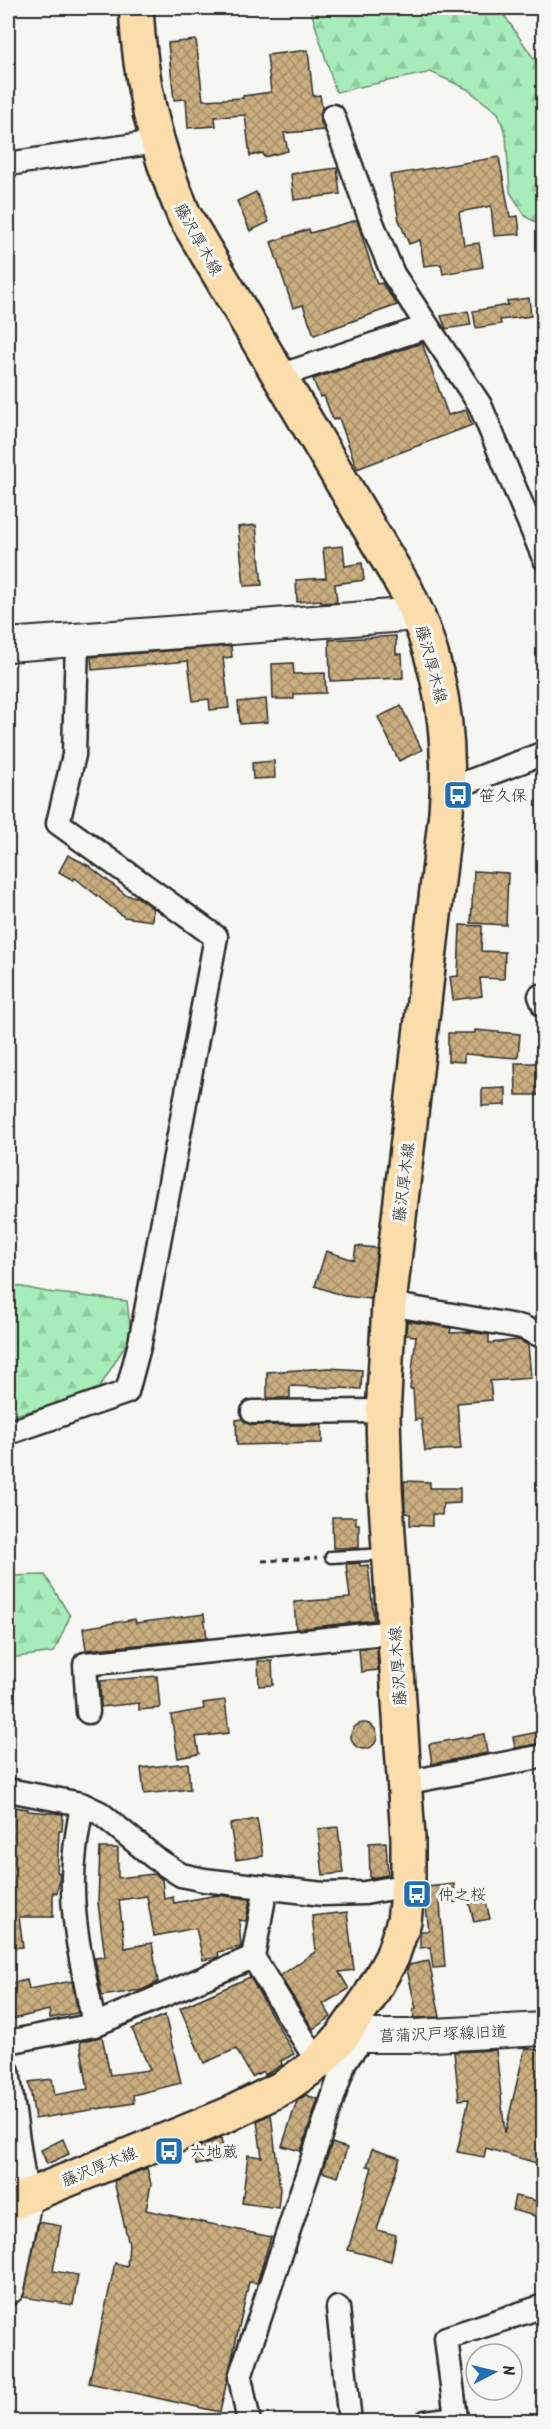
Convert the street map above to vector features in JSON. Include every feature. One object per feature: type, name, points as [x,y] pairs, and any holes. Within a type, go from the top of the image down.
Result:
[{"type":"main road","name":"藤沢厚木線","points":[[17,2199],[227,2115],[284,2087],[353,2036],[369,1998],[392,1957],[404,1921],[408,1885],[404,1783],[389,1554],[384,1411],[389,1304],[447,790],[444,707],[432,656],[418,614],[393,568],[183,215],[156,142],[146,103],[136,8]]},
{"type":"street","points":[[333,116],[393,274],[426,327],[480,405],[543,558]]},
{"type":"street","points":[[8,164],[156,142]]},
{"type":"street","points":[[279,376],[426,327]]},
{"type":"street","points":[[8,645],[418,614]]},
{"type":"street","points":[[8,1433],[127,1392],[142,1332],[216,937],[58,823],[74,755],[77,639]]},
{"type":"street","points":[[447,790],[543,753]]},
{"type":"street","points":[[389,1304],[522,1327],[543,1337]]},
{"type":"street","points":[[253,1412],[384,1411]]},
{"type":"street","points":[[88,1712],[85,1664],[394,1632]]},
{"type":"street","points":[[404,1783],[543,1756]]},
{"type":"street","points":[[8,1790],[82,1805],[100,1813],[155,1858],[181,1875],[204,1880],[323,1894],[365,1893],[408,1885]]},
{"type":"street","points":[[82,1805],[74,1852],[73,1893],[78,1938],[94,2025]]},
{"type":"street","points":[[266,1887],[254,1957],[318,2063]]},
{"type":"street","points":[[8,2042],[94,2025],[254,1957]]},
{"type":"street","name":"菖蒲沢戸塚線旧道","points":[[353,2036],[415,2036],[543,2029]]},
{"type":"street","points":[[249,2421],[240,2377],[353,2036]]},
{"type":"street","points":[[8,2071],[17,2199],[8,2288]]},
{"type":"street","points":[[426,2421],[456,2420],[446,2338],[543,2306]]},
{"type":"street","points":[[338,2308],[350,2421]]},
{"type":"lane","points":[[331,1557],[389,1554]]},
{"type":"path","points":[[262,1561],[331,1557]]},
{"type":"green space","points":[[310,8],[505,8],[504,15],[543,72],[543,226],[526,217],[510,192],[506,136],[498,113],[467,89],[431,72],[336,92]]},
{"type":"green space","points":[[8,1284],[47,1292],[127,1301],[131,1336],[96,1393],[8,1417]]},
{"type":"green space","points":[[45,1575],[70,1616],[54,1652],[10,1658],[8,1656],[8,1576]]},
{"type":"building","points":[[196,40],[203,100],[243,98],[243,96],[271,92],[267,55],[308,50],[313,96],[320,95],[322,108],[320,120],[324,130],[284,133],[288,151],[264,157],[263,153],[250,156],[245,115],[215,117],[216,126],[188,128],[186,99],[174,100],[168,43]]},
{"type":"building","points":[[499,157],[510,217],[518,216],[520,234],[494,236],[491,206],[459,212],[464,245],[479,243],[483,267],[443,274],[441,264],[424,266],[420,240],[409,244],[399,220],[390,175]]},
{"type":"building","points":[[337,168],[340,194],[294,200],[291,174]]},
{"type":"building","points":[[256,192],[269,222],[250,231],[237,201]]},
{"type":"building","points":[[357,220],[377,284],[382,283],[397,305],[314,335],[303,305],[293,308],[271,242],[309,229],[310,233]]},
{"type":"building","points":[[529,298],[531,316],[500,320],[501,324],[476,328],[473,311],[508,305],[507,301]]},
{"type":"building","points":[[468,311],[471,325],[446,329],[441,316]]},
{"type":"building","points":[[422,343],[448,415],[466,410],[472,425],[357,469],[339,418],[333,420],[324,396],[320,397],[313,379]]},
{"type":"building","points":[[256,525],[262,585],[244,586],[238,527]]},
{"type":"building","points":[[343,546],[345,566],[362,563],[364,580],[335,584],[337,602],[321,603],[321,600],[297,602],[296,580],[326,578],[323,548]]},
{"type":"building","points":[[396,636],[396,654],[402,654],[403,678],[330,681],[329,640]]},
{"type":"building","points":[[231,646],[232,657],[223,658],[229,708],[210,710],[209,699],[193,701],[188,661],[92,670],[91,657]]},
{"type":"building","points":[[293,663],[294,674],[325,673],[326,693],[294,694],[294,699],[273,699],[272,664]]},
{"type":"building","points":[[266,699],[268,722],[240,724],[238,702]]},
{"type":"building","points":[[401,706],[422,750],[399,761],[378,717]]},
{"type":"building","points":[[274,761],[275,778],[253,779],[252,763]]},
{"type":"building","points":[[68,855],[89,866],[126,895],[137,897],[153,909],[152,921],[124,917],[75,878],[73,880],[59,872]]},
{"type":"building","points":[[474,871],[508,873],[506,925],[471,923]]},
{"type":"building","points":[[460,925],[482,926],[481,951],[505,952],[504,979],[480,978],[482,996],[453,1000],[450,977],[458,976]]},
{"type":"building","points":[[475,1030],[520,1034],[518,1058],[464,1054],[464,1062],[448,1061],[448,1033],[475,1033]]},
{"type":"building","points":[[515,1063],[538,1063],[539,1095],[516,1095]]},
{"type":"building","points":[[506,1088],[506,1105],[482,1106],[482,1089]]},
{"type":"building","points":[[356,1246],[377,1248],[371,1299],[344,1296],[315,1286],[326,1251],[354,1260]]},
{"type":"building","points":[[407,1321],[451,1328],[450,1333],[471,1332],[489,1335],[489,1343],[519,1340],[528,1345],[531,1378],[490,1381],[492,1400],[457,1403],[461,1449],[425,1451],[421,1419],[415,1420],[413,1389],[410,1389],[416,1336],[406,1335]]},
{"type":"building","points":[[328,1368],[362,1370],[361,1389],[290,1386],[290,1398],[267,1398],[267,1372]]},
{"type":"building","points":[[242,1419],[253,1425],[322,1425],[322,1443],[237,1445],[236,1420]]},
{"type":"building","points":[[404,1481],[430,1482],[430,1488],[460,1488],[460,1503],[443,1504],[442,1515],[432,1514],[432,1526],[410,1525],[410,1514],[405,1513]]},
{"type":"building","points":[[332,1517],[356,1517],[356,1524],[359,1524],[359,1548],[333,1548]]},
{"type":"building","points":[[360,1563],[360,1566],[368,1565],[374,1620],[296,1629],[294,1602],[350,1598],[346,1564]]},
{"type":"building","points":[[204,1614],[207,1638],[86,1650],[83,1628],[135,1619],[136,1623]]},
{"type":"building","points":[[377,1647],[378,1670],[361,1672],[359,1649]]},
{"type":"building","points":[[258,1661],[272,1661],[273,1685],[259,1686]]},
{"type":"building","points":[[157,1676],[160,1708],[139,1710],[139,1703],[101,1707],[100,1681]]},
{"type":"building","points":[[225,1700],[229,1733],[196,1737],[199,1754],[178,1758],[171,1715],[204,1709],[203,1703]]},
{"type":"building","points":[[364,1723],[373,1727],[377,1736],[373,1745],[364,1749],[355,1745],[351,1736],[355,1727]]},
{"type":"building","points":[[543,1731],[543,1743],[515,1748],[513,1737]]},
{"type":"building","points":[[484,1734],[487,1753],[432,1764],[429,1744]]},
{"type":"building","points":[[188,1763],[190,1789],[144,1794],[141,1768]]},
{"type":"building","points":[[8,1806],[28,1809],[28,1811],[63,1814],[62,1831],[59,1831],[57,1872],[60,1873],[57,1893],[53,1892],[53,1917],[19,1917],[23,1947],[8,1948]]},
{"type":"building","points":[[257,1819],[263,1856],[236,1860],[230,1824]]},
{"type":"building","points":[[338,1827],[343,1873],[323,1875],[318,1829]]},
{"type":"building","points":[[386,1842],[388,1875],[370,1878],[369,1843]]},
{"type":"building","points":[[100,1848],[118,1848],[118,1878],[154,1874],[162,1879],[164,1899],[173,1897],[174,1903],[217,1895],[250,1899],[246,1921],[239,1920],[241,1947],[218,1952],[219,1957],[203,1960],[196,1928],[154,1936],[147,1896],[119,1900],[125,1948],[152,1943],[158,1982],[142,1990],[102,1996],[95,1958],[105,1957],[98,1903]]},
{"type":"building","points":[[454,1884],[456,1902],[440,1903],[445,1967],[433,1968],[430,1947],[420,1948],[420,1931],[429,1931],[425,1900],[427,1887]]},
{"type":"building","points":[[485,1898],[490,1919],[474,1922],[469,1902]]},
{"type":"building","points":[[347,1912],[354,1970],[339,1972],[349,1989],[323,2004],[331,2017],[313,2029],[280,1976],[316,1951],[312,1916]]},
{"type":"building","points":[[429,1961],[440,2017],[414,2018],[413,2009],[416,2009],[407,1969],[409,1965]]},
{"type":"building","points":[[250,1977],[294,2054],[281,2061],[282,2065],[265,2075],[263,2071],[252,2077],[236,2049],[204,2063],[180,2008]]},
{"type":"building","points":[[27,1980],[29,1989],[72,1981],[78,2013],[50,2018],[49,2010],[13,2019],[8,1984]]},
{"type":"building","points":[[165,2015],[181,2083],[133,2095],[134,2103],[35,2119],[29,2082],[52,2079],[55,2095],[88,2089],[80,2042],[102,2036],[110,2075],[150,2070],[132,2029]]},
{"type":"building","points":[[525,2048],[543,2051],[543,2165],[486,2148],[484,2157],[457,2152],[469,2099],[459,2100],[454,2052],[496,2050],[505,2133]]},
{"type":"building","points":[[306,2095],[318,2099],[301,2151],[282,2146],[297,2101]]},
{"type":"building","points":[[271,2114],[280,2189],[278,2208],[242,2203],[248,2155],[262,2157],[257,2121]]},
{"type":"building","points":[[221,2138],[225,2159],[196,2165],[193,2149]]},
{"type":"building","points":[[63,2139],[69,2154],[47,2164],[41,2150]]},
{"type":"building","points":[[332,2143],[347,2148],[338,2177],[322,2172]]},
{"type":"building","points":[[372,2149],[400,2158],[377,2230],[396,2235],[391,2261],[348,2250],[372,2167],[367,2166]]},
{"type":"building","points":[[147,2168],[151,2184],[146,2210],[271,2237],[257,2283],[249,2282],[220,2412],[89,2383],[115,2263],[127,2266],[129,2245],[114,2181]]},
{"type":"building","points":[[515,2196],[543,2202],[543,2218],[512,2210]]},
{"type":"building","points":[[39,2222],[61,2226],[53,2271],[78,2275],[73,2305],[23,2297]]},
{"type":"place","name":"笹久保","points":[[458,795]]},
{"type":"place","name":"仲之桜","points":[[417,1894]]},
{"type":"place","name":"六地蔵","points":[[169,2151]]}]
